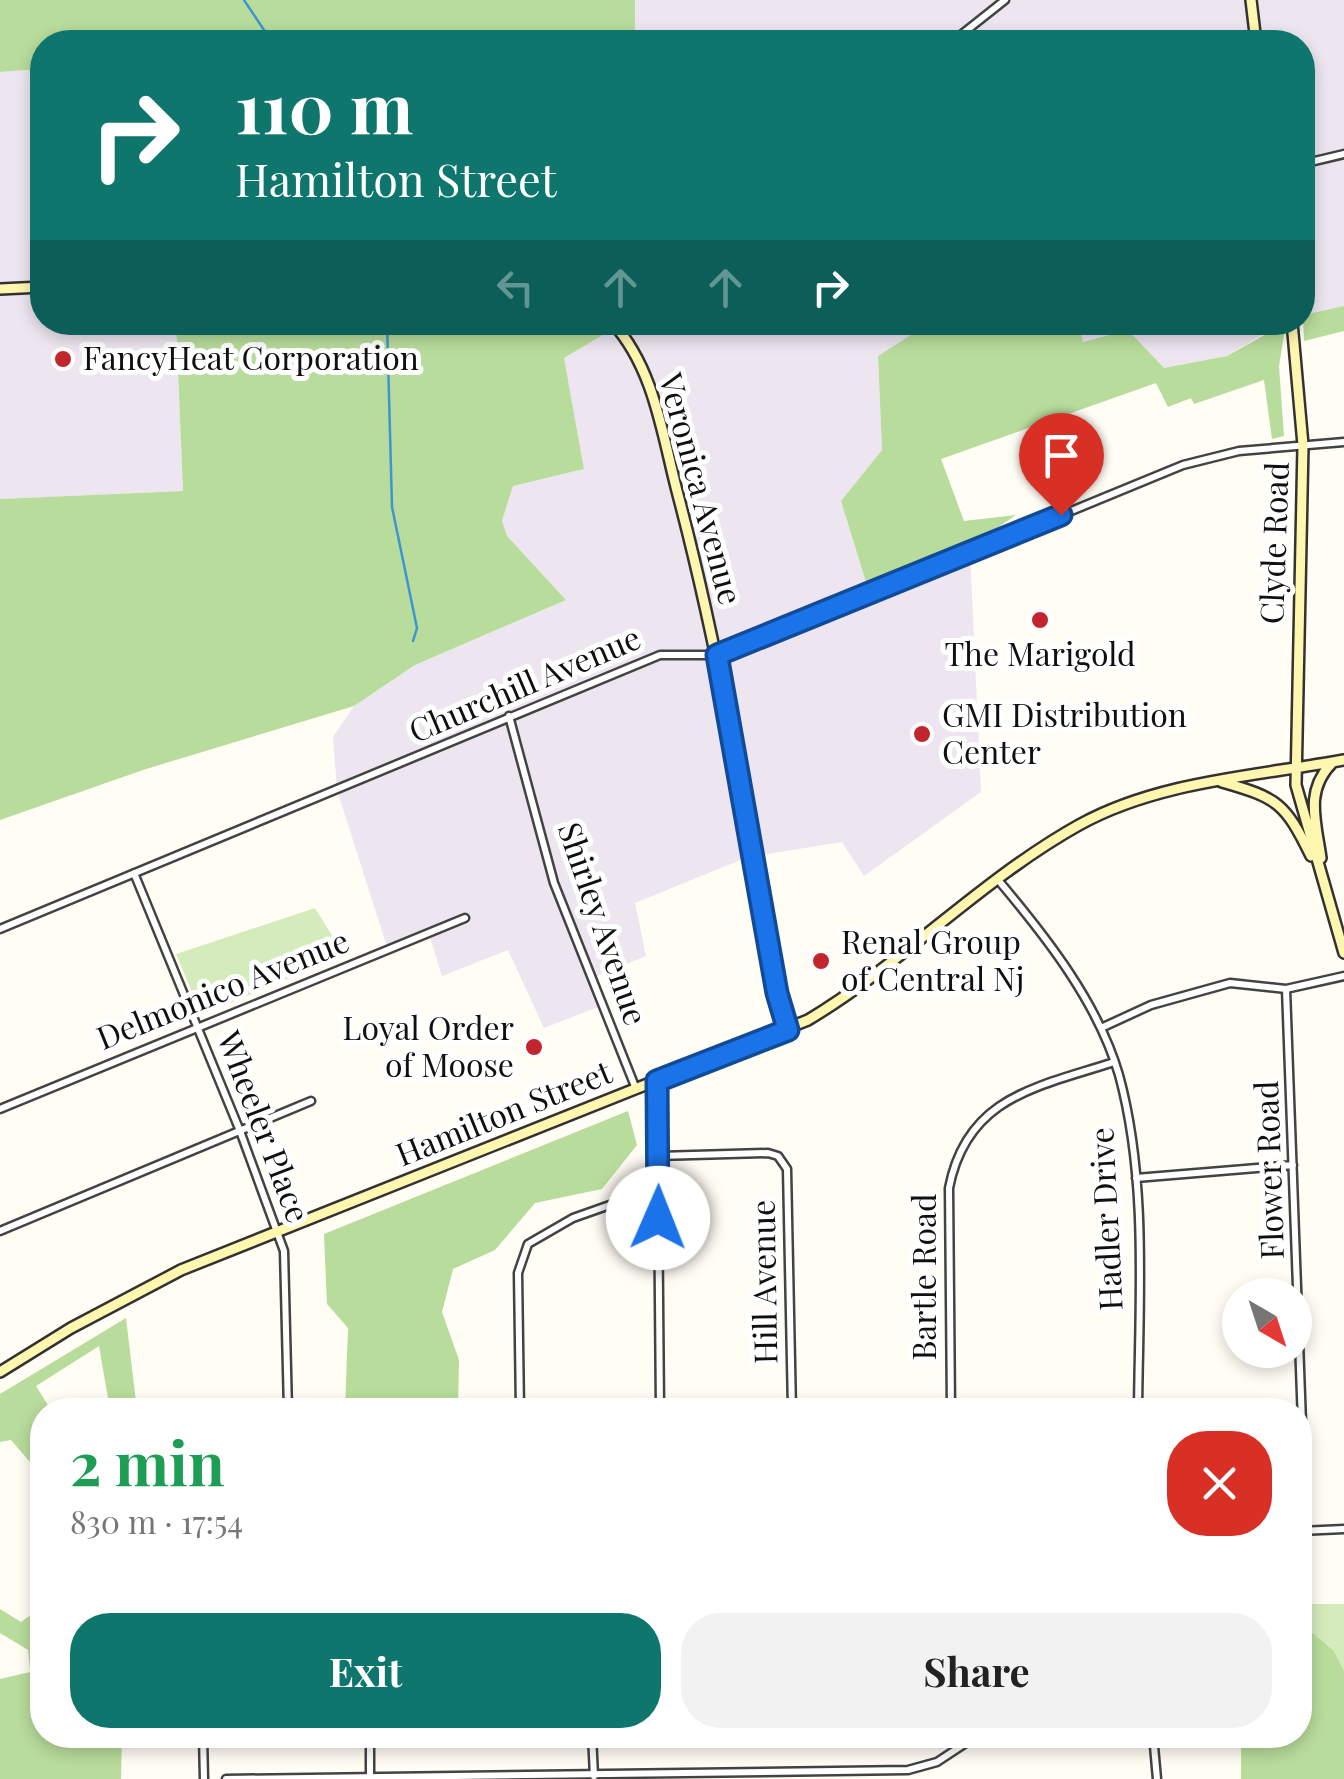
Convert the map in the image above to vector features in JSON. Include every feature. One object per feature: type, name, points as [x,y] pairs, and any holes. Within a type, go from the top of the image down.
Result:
[{"type":"street","points":[[967,30],[1005,0]]},
{"type":"street","points":[[1250,0],[1254,30]]},
{"type":"street","points":[[1315,161],[1344,154]]},
{"type":"street","points":[[0,289],[30,288]]},
{"type":"street","name":"Veronica Avenue","points":[[622,335],[651,389],[717,655],[777,993],[788,1030]]},
{"type":"street","name":"Clyde Road","points":[[1293,335],[1303,445],[1294,766],[1300,804],[1325,885]]},
{"type":"street","name":"Churchill Avenue","points":[[0,928],[255,826],[660,655],[717,655],[1183,466],[1222,454],[1344,442]]},
{"type":"street","name":"Shirley Avenue","points":[[509,716],[554,883],[636,1089]]},
{"type":"street","name":"Hamilton Street","points":[[0,1372],[148,1285],[788,1030],[861,986],[1059,838],[1110,810],[1294,766],[1344,760]]},
{"type":"street","points":[[1325,885],[1312,798],[1320,777],[1332,762]]},
{"type":"street","points":[[1220,782],[1257,790],[1279,802],[1292,818],[1325,885],[1344,952]]},
{"type":"street","name":"Wheeler Place","points":[[134,873],[240,1131],[277,1232],[286,1269],[288,1398]]},
{"type":"street","name":"Hadler Drive","points":[[999,882],[1060,959],[1100,1028],[1114,1062],[1136,1178],[1138,1398]]},
{"type":"street","name":"Delmonico Avenue","points":[[0,1109],[465,918]]},
{"type":"street","points":[[1100,1028],[1151,1004],[1230,982],[1286,988],[1344,976]]},
{"type":"street","name":"Flower Road","points":[[1286,988],[1299,1398]]},
{"type":"street","name":"Bartle Road","points":[[950,1398],[949,1188],[957,1157],[980,1121],[998,1105],[1114,1062]]},
{"type":"street","points":[[657,1081],[660,1398]]},
{"type":"street","points":[[0,1231],[311,1101]]},
{"type":"street","name":"Hill Avenue","points":[[658,1156],[768,1152],[778,1156],[787,1169],[792,1398]]},
{"type":"street","points":[[1136,1178],[1293,1165]]},
{"type":"street","points":[[520,1398],[520,1256],[542,1232],[658,1188]]},
{"type":"street","points":[[1312,1530],[1344,1530]]},
{"type":"street","points":[[203,1748],[204,1779]]},
{"type":"street","points":[[370,1748],[370,1779]]},
{"type":"street","points":[[593,1748],[594,1776]]},
{"type":"street","points":[[226,1779],[788,1776],[930,1766],[958,1748]]},
{"type":"street","points":[[1153,1748],[1157,1779]]},
{"type":"shaded area","points":[[635,0],[1344,0],[1344,306],[1315,312],[1315,30],[635,30]]},
{"type":"shaded area","points":[[30,70],[30,335],[176,335],[183,491],[0,499],[0,72]]},
{"type":"shaded area","points":[[603,335],[912,335],[878,356],[882,450],[841,501],[870,593],[970,551],[981,792],[864,876],[842,842],[748,857],[635,903],[646,956],[589,979],[598,1007],[544,1028],[508,950],[442,976],[428,931],[388,950],[337,790],[333,737],[354,706],[415,665],[566,600],[507,536],[502,521],[513,486],[584,469],[564,358]]},
{"type":"shaded area","points":[[1081,335],[1111,335],[1083,343]]},
{"type":"shaded area","points":[[1133,335],[1261,335],[1227,356],[1164,368]]},
{"type":"green space","points":[[0,0],[635,0],[635,30],[30,30],[30,70],[0,72]]},
{"type":"green space","points":[[1344,306],[1344,331],[1304,341],[1304,335],[1315,335],[1315,312]]},
{"type":"green space","points":[[176,335],[603,335],[564,358],[584,469],[513,486],[502,521],[507,536],[566,600],[415,665],[354,706],[146,769],[0,820],[0,499],[183,491]]},
{"type":"green space","points":[[911,335],[1082,335],[1083,342],[1109,335],[1133,335],[1164,368],[1227,356],[1265,335],[1284,335],[1279,366],[1284,436],[1272,439],[1264,380],[1194,404],[1191,398],[1168,407],[1156,383],[941,459],[964,521],[1016,515],[987,535],[867,585],[841,501],[882,450],[878,356]]},
{"type":"green space","points":[[315,908],[344,955],[202,1015],[176,954]]},
{"type":"green space","points":[[628,1111],[637,1145],[602,1189],[535,1203],[495,1250],[453,1269],[442,1312],[459,1360],[458,1398],[345,1398],[348,1328],[327,1304],[324,1234]]},
{"type":"green space","points":[[126,1318],[136,1398],[108,1398],[99,1346],[36,1386],[44,1398],[30,1398],[30,1462],[11,1440],[0,1442],[0,1394]]},
{"type":"green space","points":[[1312,1604],[1344,1604],[1344,1671],[1334,1651],[1312,1632]]},
{"type":"green space","points":[[0,1609],[21,1622],[30,1616],[30,1672],[28,1650],[0,1633]]},
{"type":"green space","points":[[1312,1632],[1334,1651],[1344,1671],[1344,1779],[1241,1779],[1241,1748],[1312,1748]]},
{"type":"green space","points":[[30,1672],[30,1748],[122,1748],[121,1779],[0,1779],[0,1679]]},
{"type":"waterway","points":[[244,0],[264,30]]},
{"type":"waterway","points":[[387,335],[392,507],[417,628],[413,641]]},
{"type":"place","name":"FancyHeat Corporation","points":[[63,359]]},
{"type":"place","name":"The Marigold","points":[[1040,620]]},
{"type":"place","name":"GMI Distribution Center","points":[[922,734]]},
{"type":"place","name":"Renal Group of Central Nj","points":[[821,961]]},
{"type":"place","name":"Loyal Order of Moose","points":[[534,1047]]},
{"type":"route","points":[[658,1218],[657,1081],[788,1030],[777,993],[717,655],[1061,515]]}]
